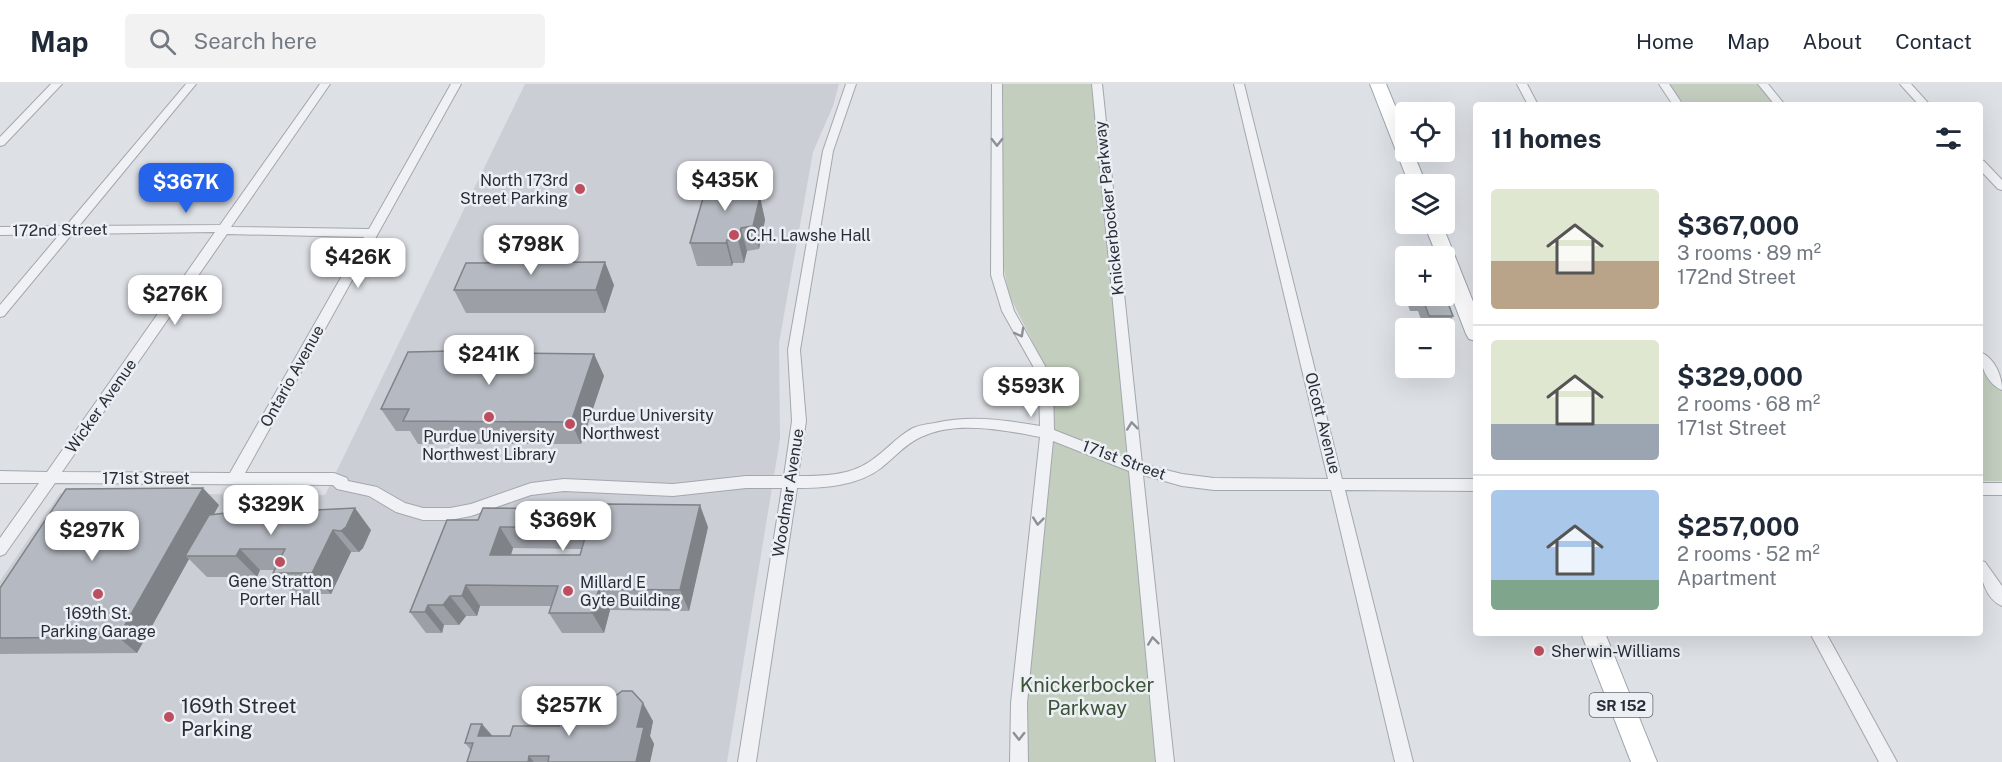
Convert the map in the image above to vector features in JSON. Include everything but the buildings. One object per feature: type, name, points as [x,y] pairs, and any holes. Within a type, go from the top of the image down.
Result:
[{"type":"main road","points":[[1378,84],[1414,174]]},
{"type":"main road","points":[[1437,234],[1473,326]]},
{"type":"main road","name":"SR 152","points":[[1594,636],[1644,762]]},
{"type":"street","points":[[0,143],[57,84]]},
{"type":"street","points":[[0,313],[191,84]]},
{"type":"street","name":"Wicker Avenue","points":[[0,550],[325,84]]},
{"type":"street","name":"Ontario Avenue","points":[[234,479],[456,84]]},
{"type":"street","name":"Woodmar Avenue","points":[[747,762],[799,421],[794,350],[828,151],[851,84]]},
{"type":"street","points":[[997,84],[997,275],[1008,311],[1039,366],[1046,388],[1047,433],[1019,703],[1019,762]]},
{"type":"street","name":"Knickerbocker Parkway","points":[[1096,84],[1165,762]]},
{"type":"street","name":"Olcott Avenue","points":[[1239,84],[1404,762]]},
{"type":"street","points":[[1522,84],[1531,102]]},
{"type":"street","points":[[1664,84],[1676,102]]},
{"type":"street","points":[[1763,84],[1778,102]]},
{"type":"street","points":[[1905,84],[1922,102]]},
{"type":"street","points":[[1983,166],[2002,187]]},
{"type":"street","name":"172nd Street","points":[[0,231],[223,230],[373,233]]},
{"type":"street","points":[[1983,361],[2002,385]]},
{"type":"street","name":"171st Street","points":[[0,477],[328,479],[339,480],[342,485],[372,491],[401,508],[423,514],[450,514],[471,510],[531,489],[564,485],[673,490],[725,483],[824,482],[849,477],[874,466],[895,447],[918,432],[957,423],[1000,424],[1047,433],[1136,468],[1182,480],[1214,484],[1473,484]]},
{"type":"street","points":[[1983,489],[2002,489]]},
{"type":"street","points":[[1983,571],[2002,599]]},
{"type":"street","points":[[1820,636],[1888,762]]},
{"type":"shaded area","name":"Purdue University Northwest","points":[[525,84],[839,84],[833,106],[813,152],[779,343],[780,439],[727,762],[0,762],[0,581],[60,493],[325,495]]},
{"type":"green space","name":"Knickerbocker Parkway","points":[[1001,84],[1093,84],[1158,762],[1023,762],[1021,672],[1054,416],[1053,394],[1046,368],[1009,295],[1001,254]]},
{"type":"green space","points":[[1668,84],[1760,84],[1774,102],[1681,102]]},
{"type":"green space","points":[[1983,367],[2002,390],[2002,481],[1983,481]]},
{"type":"place","name":"North 173rd Street Parking","points":[[580,189]]},
{"type":"place","name":"C.H. Lawshe Hall","points":[[734,235]]},
{"type":"place","name":"Purdue University Northwest Library","points":[[489,417]]},
{"type":"place","name":"Purdue University Northwest","points":[[570,424]]},
{"type":"place","name":"Gene Stratton Porter Hall","points":[[280,562]]},
{"type":"place","name":"Millard E Gyte Building","points":[[568,591]]},
{"type":"place","name":"169th St. Parking Garage","points":[[98,594]]},
{"type":"place","name":"Sherwin-Williams","points":[[1539,651]]},
{"type":"place","name":"169th Street Parking","points":[[169,717]]}]
